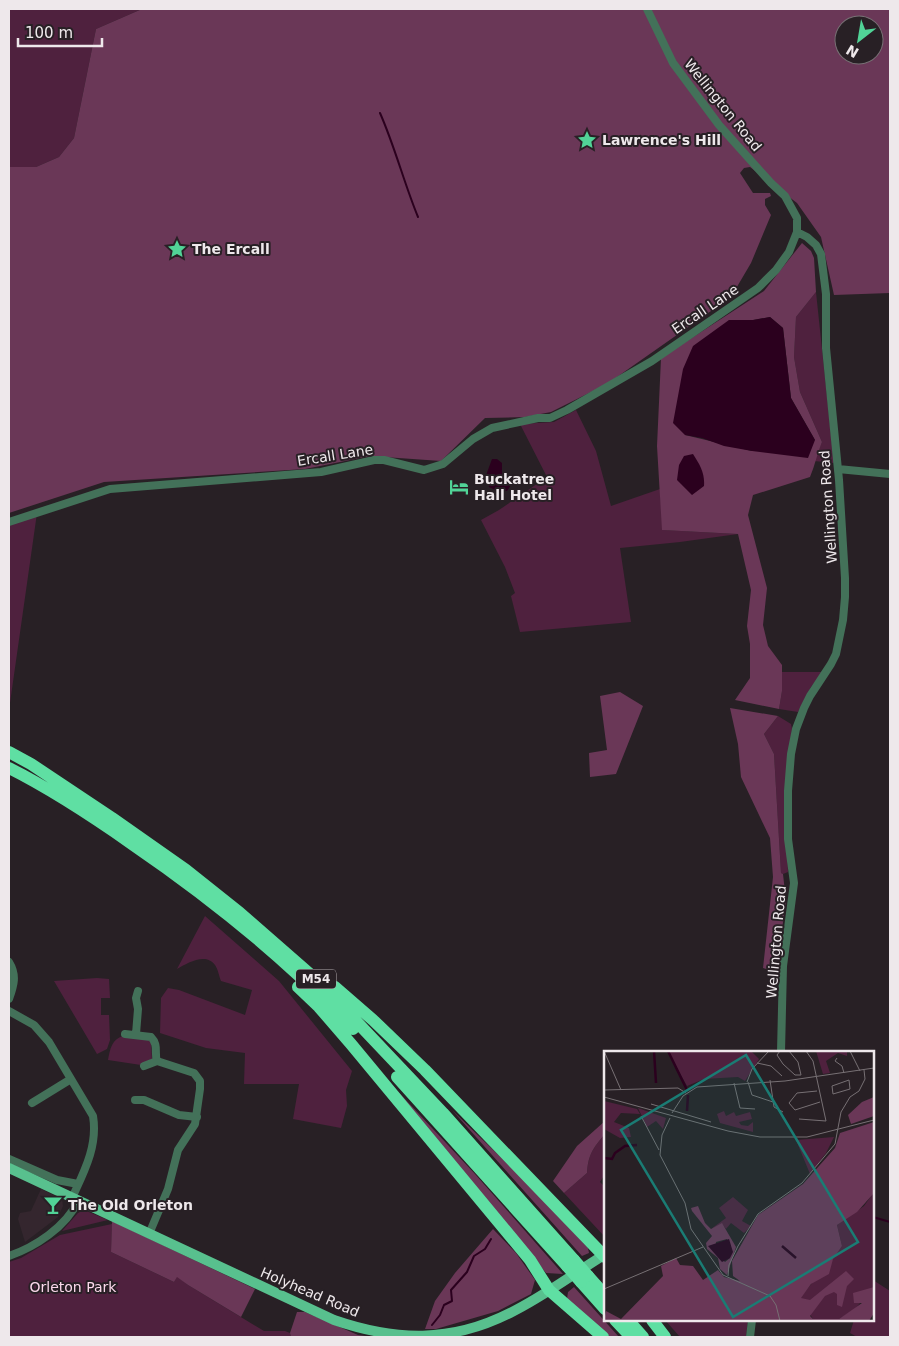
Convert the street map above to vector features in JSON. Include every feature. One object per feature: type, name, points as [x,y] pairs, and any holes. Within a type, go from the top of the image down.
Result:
[{"type":"highway","name":"M54","points":[[9,752],[31,764],[104,812],[186,870],[275,943],[339,1001],[456,1128],[571,1263],[604,1308]]},
{"type":"highway","name":"M54","points":[[9,768],[106,826],[164,866],[237,922],[323,999],[390,1068],[571,1263]]},
{"type":"highway","name":"M54","points":[[164,866],[244,936],[319,1007],[530,1260],[550,1290]]},
{"type":"highway","name":"M54","points":[[275,943],[314,969],[373,1020],[425,1070],[604,1254]]},
{"type":"highway","name":"M54","points":[[584,1279],[604,1294]]},
{"type":"highway","points":[[550,1290],[603,1337]]},
{"type":"highway","points":[[616,1321],[631,1337]]},
{"type":"highway","points":[[629,1321],[643,1337]]},
{"type":"highway","points":[[653,1321],[665,1337]]},
{"type":"main road","name":"Holyhead Road","points":[[9,1168],[294,1302],[359,1329],[386,1334],[438,1336],[462,1334],[510,1313],[604,1256]]},
{"type":"street","name":"Wellington Road","points":[[647,9],[673,63],[719,125],[785,196],[797,218],[797,232],[807,237],[821,254],[826,294],[826,348],[838,469],[845,578],[843,620],[836,654],[832,664],[804,708],[796,729],[791,754],[788,791],[788,839],[794,883],[784,966],[781,1051]]},
{"type":"street","name":"Ercall Lane","points":[[9,522],[110,489],[321,472],[374,460],[384,460],[424,470],[443,464],[474,439],[492,428],[538,418],[550,418],[652,361],[758,288],[785,258],[797,232]]},
{"type":"street","points":[[838,469],[890,474]]},
{"type":"street","points":[[9,962],[13,970],[15,982],[9,999]]},
{"type":"street","points":[[134,995],[138,1009],[136,1034]]},
{"type":"street","points":[[9,1011],[40,1030],[49,1042],[93,1116],[94,1126],[90,1158],[78,1184],[71,1213],[57,1228],[38,1242],[9,1256]]},
{"type":"street","points":[[125,1034],[149,1036],[154,1040],[156,1061]]},
{"type":"street","points":[[144,1066],[156,1061],[190,1071],[200,1081],[197,1117],[193,1129],[178,1150],[168,1189],[149,1234]]},
{"type":"street","points":[[31,1093],[34,1102],[71,1079]]},
{"type":"street","points":[[141,1097],[179,1115],[197,1117]]},
{"type":"street","points":[[9,1159],[57,1180],[78,1184]]},
{"type":"street","points":[[750,1337],[752,1321]]},
{"type":"shaded area","points":[[142,9],[890,9],[890,293],[834,295],[821,237],[797,203],[750,167],[744,168],[740,173],[753,193],[770,193],[771,196],[765,199],[765,205],[771,215],[751,263],[731,297],[607,384],[551,412],[525,417],[485,418],[441,461],[370,456],[305,469],[104,482],[9,513],[9,167],[36,167],[59,157],[74,138],[96,29]]},
{"type":"shaded area","points":[[802,243],[811,251],[814,258],[816,292],[796,317],[794,357],[800,392],[822,442],[810,477],[753,495],[748,515],[767,588],[763,625],[768,646],[782,665],[782,691],[779,709],[735,700],[750,678],[750,644],[747,626],[751,590],[738,534],[662,530],[657,446],[661,358],[764,291]],"holes":[[[770,317],[783,328],[791,398],[815,440],[752,451],[685,435],[729,320],[753,320]]]},
{"type":"shaded area","points":[[770,317],[783,328],[791,398],[815,440],[808,458],[724,446],[702,438],[685,435],[673,423],[683,369],[693,346],[729,320],[753,320]]},
{"type":"shaded area","points":[[693,454],[702,469],[704,486],[692,495],[677,480],[679,465],[684,456]]},
{"type":"shaded area","points":[[492,459],[497,459],[502,463],[502,473],[511,485],[507,491],[497,491],[489,487],[485,478]]},
{"type":"shaded area","points":[[620,692],[643,706],[616,774],[590,777],[589,753],[607,750],[600,696]]},
{"type":"shaded area","points":[[730,708],[778,716],[764,734],[774,754],[781,873],[783,874],[786,901],[776,972],[763,968],[773,877],[770,838],[741,777],[738,744]]},
{"type":"shaded area","points":[[390,1083],[475,1174],[563,1274],[546,1273]]},
{"type":"shaded area","points":[[452,1110],[521,1177],[588,1248],[589,1253],[582,1256]]},
{"type":"shaded area","points":[[604,1122],[604,1135],[592,1152],[587,1173],[564,1193],[553,1181],[577,1146]]},
{"type":"shaded area","points":[[41,1189],[62,1199],[63,1206],[58,1217],[25,1242],[18,1219],[20,1213],[31,1211]]},
{"type":"shaded area","points":[[112,1221],[255,1289],[241,1317],[177,1277],[174,1282],[111,1252]]},
{"type":"shaded area","points":[[493,1229],[516,1253],[535,1280],[531,1294],[498,1311],[436,1329],[425,1329],[435,1301],[455,1273]]},
{"type":"shaded area","points":[[574,1287],[619,1337],[610,1337],[567,1299],[568,1292]]},
{"type":"shaded area","points":[[297,1312],[305,1312],[358,1335],[373,1337],[291,1337],[290,1333]]},
{"type":"green space","points":[[9,9],[142,9],[96,29],[74,138],[59,157],[36,167],[9,167]]},
{"type":"green space","points":[[816,292],[834,463],[814,461],[822,442],[800,392],[794,357],[796,317]]},
{"type":"green space","points":[[576,410],[596,451],[611,506],[660,489],[663,530],[738,534],[620,548],[631,622],[520,632],[511,596],[515,593],[505,567],[481,520],[547,477],[520,424],[554,422]]},
{"type":"green space","points":[[37,513],[9,710],[9,523]]},
{"type":"green space","points":[[782,672],[823,672],[811,687],[798,712],[779,709],[782,691]]},
{"type":"green space","points":[[778,716],[791,724],[792,729],[785,798],[788,872],[783,874],[781,873],[774,754],[764,734]]},
{"type":"green space","points":[[205,916],[279,981],[352,1071],[346,1090],[347,1106],[341,1128],[293,1119],[299,1084],[244,1084],[245,1053],[206,1048],[160,1033],[161,998],[168,988],[179,990],[245,1015],[252,990],[221,981],[216,967],[211,961],[207,959],[196,960],[177,969]]},
{"type":"green space","points":[[109,979],[110,998],[101,998],[101,1015],[109,1015],[110,1040],[107,1049],[97,1054],[54,981]]},
{"type":"green space","points":[[123,1036],[148,1039],[151,1042],[152,1060],[141,1065],[108,1060],[114,1042]]},
{"type":"green space","points":[[604,1135],[604,1176],[600,1182],[604,1186],[604,1236],[564,1193],[587,1173],[592,1152]]},
{"type":"green space","points":[[84,1210],[108,1220],[62,1231],[78,1213]]},
{"type":"green space","name":"Orleton Park","points":[[112,1224],[111,1252],[174,1282],[177,1276],[188,1285],[264,1331],[285,1331],[290,1333],[291,1337],[9,1337],[9,1262],[21,1258],[60,1235]]},
{"type":"green space","points":[[874,1281],[890,1291],[890,1337],[857,1337],[850,1333],[854,1321],[874,1321]]},
{"type":"green space","points":[[666,1321],[748,1321],[746,1337],[680,1337]]},
{"type":"waterway","points":[[380,113],[418,217]]},
{"type":"waterway","points":[[874,1217],[890,1222]]},
{"type":"waterway","points":[[432,1325],[440,1315],[444,1305],[452,1301],[451,1290],[467,1272],[474,1256],[485,1249],[491,1239]]},
{"type":"place","name":"Lawrence's Hill","points":[[587,140]]},
{"type":"place","name":"The Ercall","points":[[177,249]]},
{"type":"place","name":"Buckatree Hall Hotel","points":[[459,487]]},
{"type":"place","name":"The Old Orleton","points":[[53,1205]]}]
